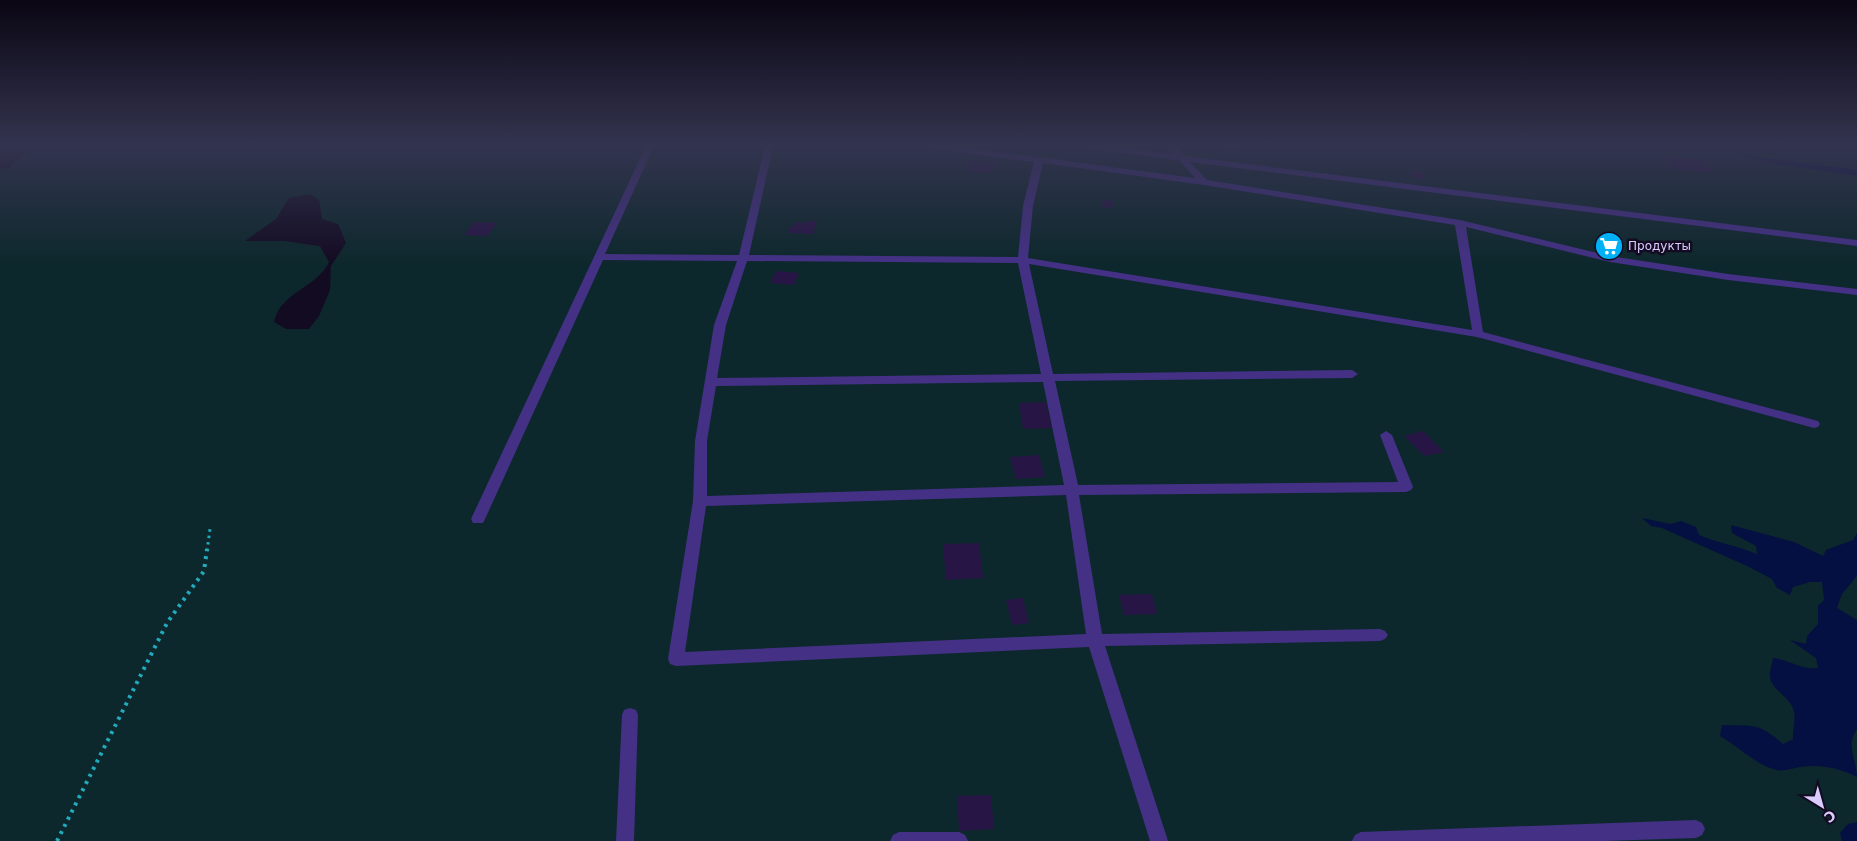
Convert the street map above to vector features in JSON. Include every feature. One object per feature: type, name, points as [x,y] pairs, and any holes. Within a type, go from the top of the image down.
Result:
[{"type":"street","points":[[478,519],[632,185]]},
{"type":"street","points":[[760,185],[743,258],[720,325],[701,441],[700,501],[676,658],[1095,640],[1380,635]]},
{"type":"street","points":[[1033,185],[1028,206],[1022,260],[1072,490],[1095,640],[1160,841]]},
{"type":"street","points":[[1224,185],[1460,223],[1610,258],[1728,277],[1857,292]]},
{"type":"street","points":[[1401,185],[1696,221],[1857,243]]},
{"type":"street","points":[[1460,223],[1478,334]]},
{"type":"street","points":[[599,257],[1022,260],[1478,334],[1814,424]]},
{"type":"street","points":[[711,382],[1048,380],[1352,374]]},
{"type":"street","points":[[700,501],[1072,490],[1406,487],[1386,435]]},
{"type":"street","points":[[625,841],[630,716]]},
{"type":"street","points":[[1361,841],[1696,829]]},
{"type":"street","points":[[899,841],[959,841]]},
{"type":"path","points":[[57,841],[167,623],[204,571],[210,529]]},
{"type":"green space","points":[[0,185],[1857,185],[1857,841],[0,841]],"holes":[[[310,194],[319,200],[322,219],[338,224],[346,243],[331,266],[330,290],[319,316],[309,329],[286,329],[274,322],[283,304],[316,278],[329,262],[320,246],[284,241],[245,241],[276,219],[289,198]]]},
{"type":"shaded area","points":[[1642,518],[1671,524],[1681,521],[1696,527],[1699,535],[1757,554],[1756,546],[1732,533],[1731,525],[1794,542],[1823,556],[1826,550],[1853,540],[1857,533],[1857,576],[1842,594],[1837,608],[1857,620],[1857,729],[1852,741],[1852,753],[1857,777],[1823,766],[1800,767],[1783,771],[1770,768],[1720,736],[1722,725],[1741,725],[1761,729],[1783,744],[1793,739],[1795,716],[1793,708],[1771,682],[1770,671],[1773,658],[1806,668],[1818,668],[1816,658],[1790,640],[1806,644],[1807,636],[1818,624],[1818,606],[1824,600],[1822,582],[1810,582],[1793,587],[1790,595],[1777,588],[1772,579],[1662,528],[1651,526]]},
{"type":"shaded area","points":[[1857,822],[1857,841],[1842,841],[1840,833],[1848,824]]},
{"type":"building","points":[[1103,200],[1114,201],[1111,208],[1101,207]]},
{"type":"building","points":[[806,221],[817,221],[813,234],[788,233],[791,226],[794,226],[796,222],[805,223]]},
{"type":"building","points":[[474,222],[497,223],[487,236],[464,235]]},
{"type":"building","points":[[776,271],[799,273],[794,285],[770,283]]},
{"type":"building","points":[[1046,402],[1052,428],[1023,429],[1019,403]]},
{"type":"building","points":[[1423,431],[1444,452],[1424,456],[1404,436]]},
{"type":"building","points":[[1039,455],[1045,477],[1016,479],[1010,457]]},
{"type":"building","points":[[979,543],[983,578],[946,580],[943,544]]},
{"type":"building","points":[[1152,594],[1157,614],[1124,615],[1119,595]]},
{"type":"building","points":[[1023,598],[1029,623],[1012,625],[1006,600]]},
{"type":"building","points":[[991,795],[994,829],[959,831],[957,796]]},
{"type":"place","name":"Продукты","points":[[1609,246]]}]
